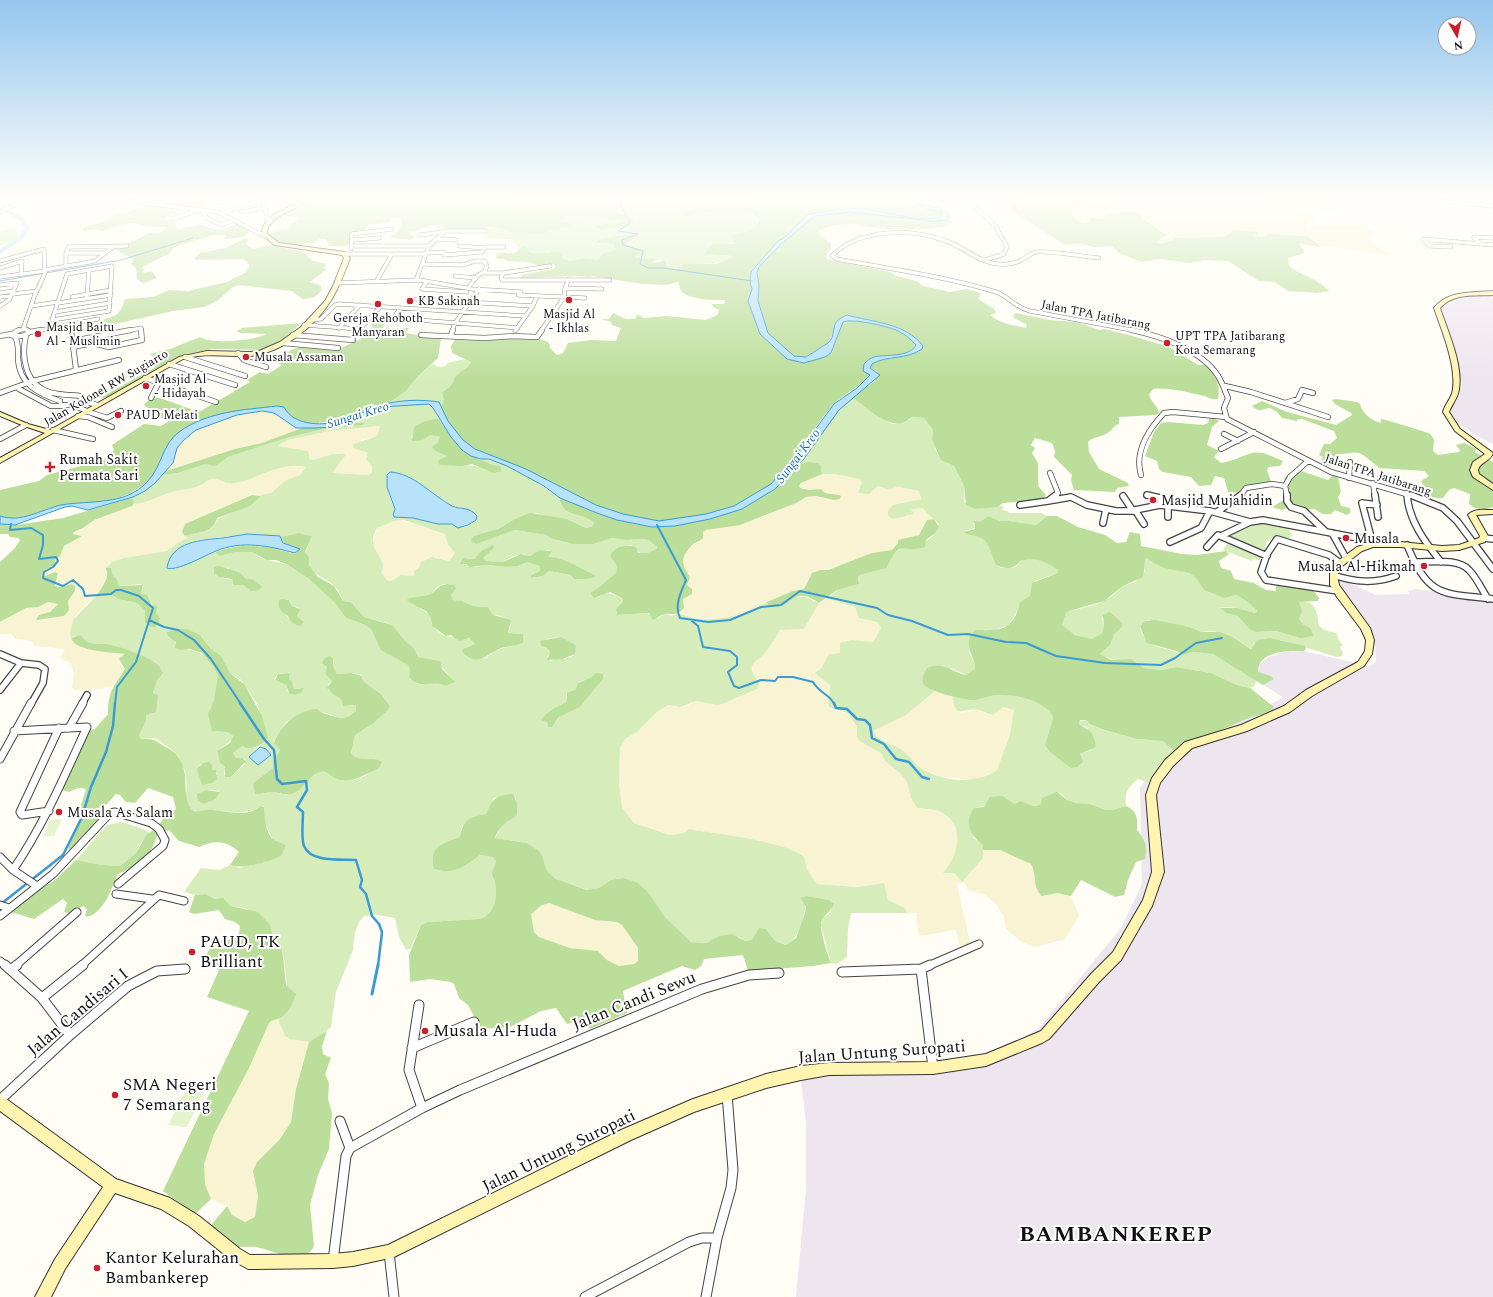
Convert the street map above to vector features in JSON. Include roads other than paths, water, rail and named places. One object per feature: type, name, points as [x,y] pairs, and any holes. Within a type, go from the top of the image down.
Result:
[{"type":"main road","name":"Jalan Kolonel RW Sugiarto","points":[[0,461],[96,405],[169,364],[185,357],[208,352],[263,353],[283,343],[304,326],[326,303],[337,283],[346,261]]},
{"type":"main road","points":[[1493,293],[1448,298],[1441,302],[1438,308],[1453,360],[1457,383],[1456,391],[1449,401],[1446,412],[1456,430],[1489,453],[1489,455],[1476,464],[1474,470],[1476,474],[1493,488]]},
{"type":"main road","points":[[2,416],[26,425],[52,431]]},
{"type":"main road","points":[[1332,576],[1335,569],[1343,560],[1359,549],[1376,541],[1429,547],[1456,548],[1479,540],[1472,515],[1476,512],[1493,512]]},
{"type":"main road","name":"Jalan Untung Suropati","points":[[2,1106],[112,1185],[165,1203],[194,1220],[235,1254],[248,1262],[353,1260],[389,1252],[626,1135],[693,1106],[766,1081],[816,1071],[933,1068],[986,1060],[1038,1040],[1058,1022],[1094,978],[1117,956],[1148,902],[1158,872],[1151,795],[1156,781],[1168,763],[1189,745],[1244,728],[1287,709],[1309,693],[1361,664],[1368,658],[1371,648],[1367,632],[1354,611],[1334,585],[1332,576]]},
{"type":"main road","points":[[42,1297],[60,1264],[112,1185]]},
{"type":"street","points":[[3,272],[1,268],[23,261],[21,274]]},
{"type":"street","points":[[13,335],[23,329],[45,272],[45,261]]},
{"type":"street","points":[[66,261],[66,266]]},
{"type":"street","points":[[0,277],[45,272],[66,266],[96,261]]},
{"type":"street","points":[[376,282],[388,261]]},
{"type":"street","points":[[416,280],[425,261]]},
{"type":"street","points":[[424,264],[464,265],[481,261],[486,263],[487,266],[482,273],[468,288]]},
{"type":"street","name":"Jalan TPA Jatibarang","points":[[850,261],[973,286],[998,294],[1019,308],[1126,328],[1172,342],[1183,346],[1204,361],[1219,374],[1225,386]]},
{"type":"street","points":[[986,261],[996,264],[1005,264],[1020,261]]},
{"type":"street","points":[[112,266],[109,311],[52,320],[69,272],[89,270],[112,266]]},
{"type":"street","points":[[482,273],[504,273],[522,269],[550,266]]},
{"type":"street","points":[[87,296],[89,270]]},
{"type":"street","points":[[504,273],[501,277],[502,280],[569,278],[610,280]]},
{"type":"street","points":[[455,276],[476,278]]},
{"type":"street","points":[[421,335],[451,335],[484,338],[539,336],[564,297],[565,288],[569,278]]},
{"type":"street","points":[[337,283],[416,280],[468,288],[478,291]]},
{"type":"street","points":[[427,281],[422,289],[585,298]]},
{"type":"street","points":[[0,285],[17,283],[13,293],[5,304],[0,306]]},
{"type":"street","points":[[565,288],[602,289]]},
{"type":"street","points":[[0,293],[38,290]]},
{"type":"street","points":[[451,335],[451,330],[455,323],[478,291]]},
{"type":"street","points":[[32,305],[111,292]]},
{"type":"street","points":[[0,297],[13,293]]},
{"type":"street","points":[[512,336],[533,306],[537,296]]},
{"type":"street","points":[[416,299],[533,306]]},
{"type":"street","points":[[55,312],[110,303]]},
{"type":"street","points":[[310,320],[321,320],[338,304],[525,316]]},
{"type":"street","points":[[339,328],[360,306]]},
{"type":"street","points":[[304,326],[362,329],[380,307]]},
{"type":"street","points":[[401,308],[393,318],[518,328]]},
{"type":"street","points":[[406,319],[415,309]]},
{"type":"street","points":[[0,336],[26,335],[30,332],[98,319]]},
{"type":"street","points":[[70,324],[76,369]]},
{"type":"street","points":[[72,341],[140,325],[141,328],[142,340],[109,347],[92,343],[73,347]]},
{"type":"street","points":[[23,329],[28,329],[30,332]]},
{"type":"street","points":[[13,335],[18,345],[19,370],[25,383],[34,392],[60,401],[59,404],[64,406]]},
{"type":"street","points":[[26,335],[22,350],[26,371],[33,381],[41,388],[68,396],[80,396],[82,400],[96,405]]},
{"type":"street","points":[[293,335],[353,340]]},
{"type":"street","points":[[283,343],[338,348]]},
{"type":"street","points":[[238,353],[244,360],[266,367]]},
{"type":"street","points":[[185,357],[198,362],[247,376],[203,362],[198,362]]},
{"type":"street","points":[[18,361],[24,359]]},
{"type":"street","points":[[0,393],[25,383],[76,369],[119,360]]},
{"type":"street","points":[[169,364],[235,386]]},
{"type":"street","points":[[145,378],[216,402]]},
{"type":"street","points":[[151,398],[159,382]]},
{"type":"street","points":[[1141,475],[1138,463],[1141,451],[1152,428],[1164,414],[1173,412],[1226,417],[1224,407],[1228,398],[1225,386],[1328,417]]},
{"type":"street","points":[[34,392],[41,388]]},
{"type":"street","points":[[19,389],[51,406],[72,405],[82,400]]},
{"type":"street","points":[[1285,403],[1298,399],[1302,390],[1313,394]]},
{"type":"street","points":[[60,401],[68,396]]},
{"type":"street","points":[[72,405],[108,418],[121,411]]},
{"type":"street","points":[[78,416],[88,417],[112,427]]},
{"type":"street","name":"Jalan TPA Jatibarang","points":[[1226,417],[1234,423],[1308,461],[1349,478],[1407,493],[1443,508],[1479,540],[1493,569]]},
{"type":"street","points":[[0,439],[26,425]]},
{"type":"street","points":[[52,431],[93,439]]},
{"type":"street","points":[[1222,449],[1254,432]]},
{"type":"street","points":[[1224,434],[1238,441]]},
{"type":"street","points":[[1308,461],[1290,477],[1285,486],[1288,504],[1304,512],[1329,533],[1343,560]]},
{"type":"street","points":[[1349,478],[1350,462]]},
{"type":"street","points":[[1048,501],[1058,493],[1050,473]]},
{"type":"street","points":[[1373,483],[1378,517]]},
{"type":"street","points":[[1217,512],[1241,495],[1243,490],[1246,488],[1272,484],[1285,486]]},
{"type":"street","points":[[1407,493],[1407,504],[1412,517],[1429,547],[1441,562]]},
{"type":"street","points":[[1147,495],[1160,498],[1160,505]]},
{"type":"street","points":[[1123,496],[1144,524]]},
{"type":"street","points":[[1020,505],[1071,498],[1087,505],[1116,511],[1134,510],[1160,505],[1217,512],[1250,522]]},
{"type":"street","points":[[1221,536],[1250,522],[1268,520],[1376,541],[1362,503],[1377,505]]},
{"type":"street","points":[[1168,506],[1168,517]]},
{"type":"street","points":[[1103,522],[1106,509]]},
{"type":"street","points":[[1170,542],[1201,528],[1210,511]]},
{"type":"street","points":[[1207,547],[1216,535],[1267,556]]},
{"type":"street","points":[[1338,591],[1266,580],[1262,576],[1261,571],[1271,544],[1277,539],[1343,560]]},
{"type":"street","points":[[1479,540],[1493,539]]},
{"type":"street","points":[[1407,545],[1412,562],[1426,582],[1435,590],[1448,594],[1491,599]]},
{"type":"street","points":[[1412,562],[1428,564],[1441,562],[1467,568],[1491,599]]},
{"type":"street","points":[[1332,576],[1364,583],[1384,581],[1396,576]]},
{"type":"street","points":[[0,654],[21,662],[39,664],[45,669],[43,683],[14,731],[0,759]]},
{"type":"street","points":[[0,690],[21,662]]},
{"type":"street","points":[[69,728],[87,695]]},
{"type":"street","points":[[13,870],[33,840],[49,811],[87,727],[14,731]]},
{"type":"street","points":[[49,811],[26,816],[22,815],[20,812],[59,728]]},
{"type":"street","points":[[0,916],[4,906],[33,883],[53,874],[110,813],[115,811],[144,818],[157,826],[163,834],[165,840],[163,846],[118,884]]},
{"type":"street","points":[[0,857],[13,870],[33,883]]},
{"type":"street","points":[[116,894],[152,900]]},
{"type":"street","points":[[42,998],[89,960],[152,900],[161,895],[184,901]]},
{"type":"street","points":[[12,970],[77,912]]},
{"type":"street","points":[[842,972],[921,969],[979,944]]},
{"type":"street","points":[[0,961],[42,998],[70,1035]]},
{"type":"street","name":"Jalan Candisari I","points":[[2,1106],[70,1035],[128,986],[157,971],[185,969]]},
{"type":"street","points":[[921,969],[933,1068]]},
{"type":"street","name":"Jalan Candi Sewu","points":[[350,1148],[422,1108],[702,989],[749,975],[779,973]]},
{"type":"street","points":[[419,1005],[409,1070],[422,1108]]},
{"type":"street","points":[[412,1048],[474,1022]]},
{"type":"street","points":[[706,1297],[717,1238],[731,1188],[734,1170],[727,1094]]},
{"type":"street","points":[[333,1261],[346,1156],[350,1148],[340,1121]]},
{"type":"street","points":[[585,1297],[689,1242],[702,1238],[717,1238]]},
{"type":"street","points":[[389,1252],[394,1297]]},
{"type":"water","name":"Sungai Kreo","points":[[761,261],[765,261],[759,267],[757,272],[759,286],[758,301],[768,333],[794,356],[806,357],[828,343],[832,338],[835,324],[839,319],[847,315],[888,324],[898,328],[916,338],[923,346],[922,349],[910,355],[884,359],[872,364],[870,368],[880,375],[839,410],[803,460],[775,489],[742,509],[710,519],[675,526],[652,527],[617,520],[560,498],[544,486],[507,466],[489,459],[481,459],[471,456],[462,450],[451,437],[429,404],[381,407],[351,422],[335,427],[296,428],[274,413],[262,411],[237,415],[196,430],[177,448],[173,463],[155,483],[145,491],[133,497],[88,510],[72,506],[65,507],[15,525],[0,524],[0,516],[8,518],[23,517],[61,505],[118,499],[138,490],[147,482],[156,470],[165,449],[173,437],[190,425],[214,416],[239,410],[277,406],[284,407],[289,414],[302,421],[320,424],[350,419],[381,405],[417,400],[439,402],[448,421],[463,440],[475,449],[526,469],[596,505],[623,514],[659,521],[706,514],[734,506],[771,484],[800,450],[834,404],[857,388],[870,375],[863,371],[864,364],[867,361],[871,358],[879,356],[903,354],[913,349],[916,345],[907,336],[885,326],[847,321],[843,322],[831,353],[825,357],[804,363],[787,359],[760,334],[748,301],[752,289],[750,282],[751,272]]},
{"type":"water","points":[[390,472],[407,476],[452,506],[468,509],[477,516],[476,520],[468,525],[458,528],[452,524],[438,524],[413,518],[394,517],[393,515],[395,509],[387,487],[387,475]]},
{"type":"water","points":[[247,534],[280,536],[283,543],[300,549],[295,553],[265,546],[236,546],[216,551],[177,568],[167,568],[174,552],[181,547],[197,541]]},
{"type":"water","points":[[260,747],[266,749],[271,755],[258,765],[249,757]]},
{"type":"waterway","points":[[0,281],[118,261]]},
{"type":"waterway","points":[[641,261],[640,264],[648,268],[664,268],[752,281]]},
{"type":"waterway","points":[[11,524],[10,530],[31,528],[43,535],[43,545],[39,559],[56,557],[58,561],[53,567],[44,572],[43,578],[63,586],[73,580],[83,589],[85,596],[111,594],[116,590],[121,590],[139,596],[153,608],[149,620]]},
{"type":"waterway","points":[[657,525],[686,580],[678,603],[678,613],[680,618],[708,622],[730,620],[761,607],[781,605],[800,591],[877,608],[888,615],[912,621],[948,635],[968,634],[1006,642],[1026,643],[1056,656],[1105,663],[1161,665],[1175,658],[1196,643],[1222,638]]},
{"type":"waterway","points":[[115,704],[117,687],[136,662],[149,620]]},
{"type":"waterway","points":[[149,620],[164,627],[178,630],[194,640],[211,659],[241,704]]},
{"type":"waterway","points":[[692,621],[698,626],[703,647],[730,651],[737,657],[737,665],[728,672],[734,686],[739,688],[761,680],[775,681],[778,677],[793,677],[813,682],[818,689],[830,698],[834,704]]},
{"type":"waterway","points":[[1,904],[63,855],[82,817],[91,787],[106,752],[113,726],[115,703]]},
{"type":"waterway","points":[[240,703],[264,739],[274,750],[277,779],[282,784],[306,781],[307,790],[297,807],[303,812],[302,829],[304,846],[313,855],[320,858],[356,860],[362,880],[360,887],[366,894],[372,916],[379,924],[382,932],[378,966]]},
{"type":"waterway","points":[[834,703],[836,708],[847,709],[857,719],[865,720],[870,725],[872,738],[884,744],[896,759],[909,762],[922,777],[929,779]]},
{"type":"waterway","points":[[372,994],[378,965]]},
{"type":"place","name":"Masjid Al - Ikhlas","points":[[569,300]]},
{"type":"place","name":"KB Sakinah","points":[[410,301]]},
{"type":"place","name":"Gereja Rehoboth Manyaran","points":[[378,304]]},
{"type":"place","name":"Masjid Baitu Al - Muslimin","points":[[38,334]]},
{"type":"place","name":"UPT TPA Jatibarang Kota Semarang","points":[[1167,343]]},
{"type":"place","name":"Musala Assaman","points":[[246,357]]},
{"type":"place","name":"Masjid Al - Hidayah","points":[[146,386]]},
{"type":"place","name":"PAUD Melati","points":[[118,415]]},
{"type":"place","name":"Rumah Sakit Permata Sari","points":[[50,467]]},
{"type":"place","name":"Masjid Mujahidin","points":[[1153,500]]},
{"type":"place","name":"Musala","points":[[1346,538]]},
{"type":"place","name":"Musala Al-Hikmah","points":[[1424,566]]},
{"type":"place","name":"Musala As Salam","points":[[59,812]]},
{"type":"place","name":"PAUD, TK Brilliant","points":[[192,952]]},
{"type":"place","name":"Musala Al-Huda","points":[[425,1031]]},
{"type":"place","name":"SMA Negeri 7 Semarang","points":[[115,1095]]},
{"type":"place","name":"Kantor Kelurahan Bambankerep","points":[[97,1268]]},
{"type":"district","name":"BAMBANKEREP","points":[[1116,1234]]}]
